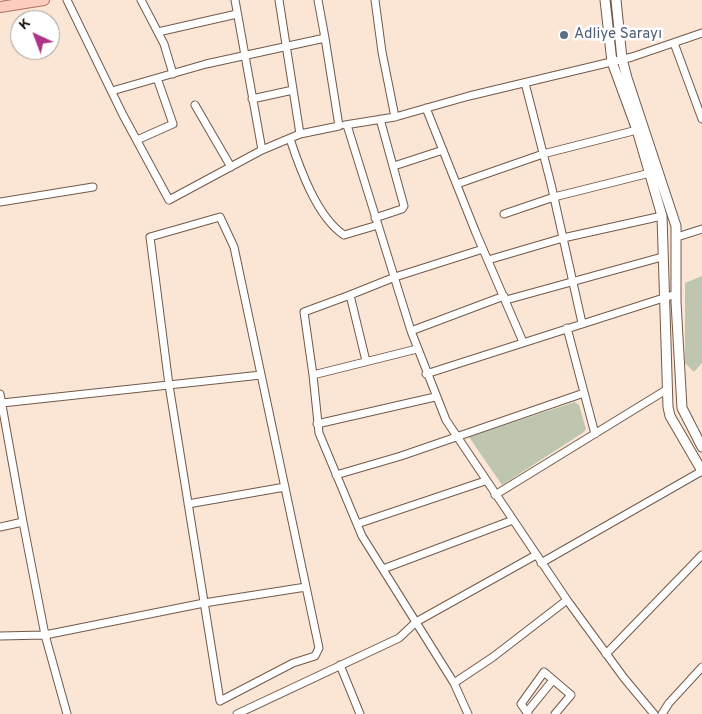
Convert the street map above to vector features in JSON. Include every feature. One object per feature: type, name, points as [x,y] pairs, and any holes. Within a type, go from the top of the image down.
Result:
[{"type":"main road","points":[[0,7],[44,0]]},
{"type":"street","points":[[67,0],[169,200],[262,150],[300,134],[395,117],[612,62],[702,33]]},
{"type":"street","points":[[141,0],[158,32],[173,74]]},
{"type":"street","points":[[235,0],[262,150]]},
{"type":"street","points":[[278,0],[300,134]]},
{"type":"street","points":[[318,0],[339,126]]},
{"type":"street","points":[[375,0],[382,52],[395,117]]},
{"type":"street","points":[[541,563],[702,471],[670,416],[666,390],[662,216],[637,130],[612,62],[605,0]]},
{"type":"street","points":[[616,0],[622,59],[676,226],[676,294],[682,408],[702,447]]},
{"type":"street","points":[[158,32],[237,14]]},
{"type":"street","points":[[112,90],[244,56],[325,38]]},
{"type":"street","points":[[674,42],[702,119]]},
{"type":"street","points":[[137,140],[173,124],[157,78]]},
{"type":"street","points":[[525,83],[544,154],[582,323]]},
{"type":"street","points":[[252,99],[293,90]]},
{"type":"street","points":[[195,105],[231,167]]},
{"type":"street","points":[[426,108],[523,342]]},
{"type":"street","points":[[290,139],[299,166],[324,218],[344,235],[377,222],[402,209],[404,206],[380,119]]},
{"type":"street","points":[[347,125],[411,331],[435,396],[457,437],[541,563],[606,654],[654,714]]},
{"type":"street","points":[[457,184],[544,154],[637,130]]},
{"type":"street","points":[[394,166],[443,150]]},
{"type":"street","points":[[504,214],[554,197],[650,173]]},
{"type":"street","points":[[0,202],[93,187]]},
{"type":"street","points":[[488,260],[563,238],[662,216]]},
{"type":"street","points":[[220,217],[234,247],[260,375],[319,648],[315,656],[293,663],[220,701],[169,385],[150,237],[220,217]]},
{"type":"street","points":[[677,237],[702,229]]},
{"type":"street","points":[[468,714],[454,683],[357,524],[336,475],[317,424],[313,375],[304,312],[395,277],[483,249]]},
{"type":"street","points":[[411,331],[505,298],[573,282],[662,257]]},
{"type":"street","points":[[426,374],[676,294]]},
{"type":"street","points":[[350,295],[366,360]]},
{"type":"street","points":[[567,328],[595,434]]},
{"type":"street","points":[[313,375],[366,360],[417,349]]},
{"type":"street","points":[[2,403],[260,375]]},
{"type":"street","points":[[495,495],[666,390]]},
{"type":"street","points":[[336,475],[401,456],[584,393]]},
{"type":"street","points":[[0,394],[45,635],[66,714]]},
{"type":"street","points":[[317,424],[435,396]]},
{"type":"street","points":[[357,524],[485,481]]},
{"type":"street","points":[[188,504],[284,487]]},
{"type":"street","points":[[383,569],[513,520]]},
{"type":"street","points":[[0,527],[23,522]]},
{"type":"street","points":[[237,714],[399,638],[416,622],[536,555]]},
{"type":"street","points":[[606,654],[702,555]]},
{"type":"street","points":[[0,636],[45,635],[204,603],[306,587]]},
{"type":"street","points":[[454,683],[493,657],[567,600]]},
{"type":"street","points":[[340,665],[360,714]]},
{"type":"street","points":[[662,714],[669,702],[702,669]]},
{"type":"street","points":[[553,680],[527,713],[521,704],[544,672],[571,694],[555,714]]},
{"type":"green space","points":[[702,276],[702,363],[694,372],[685,363],[685,283]]},
{"type":"green space","points":[[575,402],[579,405],[586,429],[584,432],[502,485],[469,437]]},
{"type":"place","name":"Adliye Sarayı","points":[[564,35]]}]
